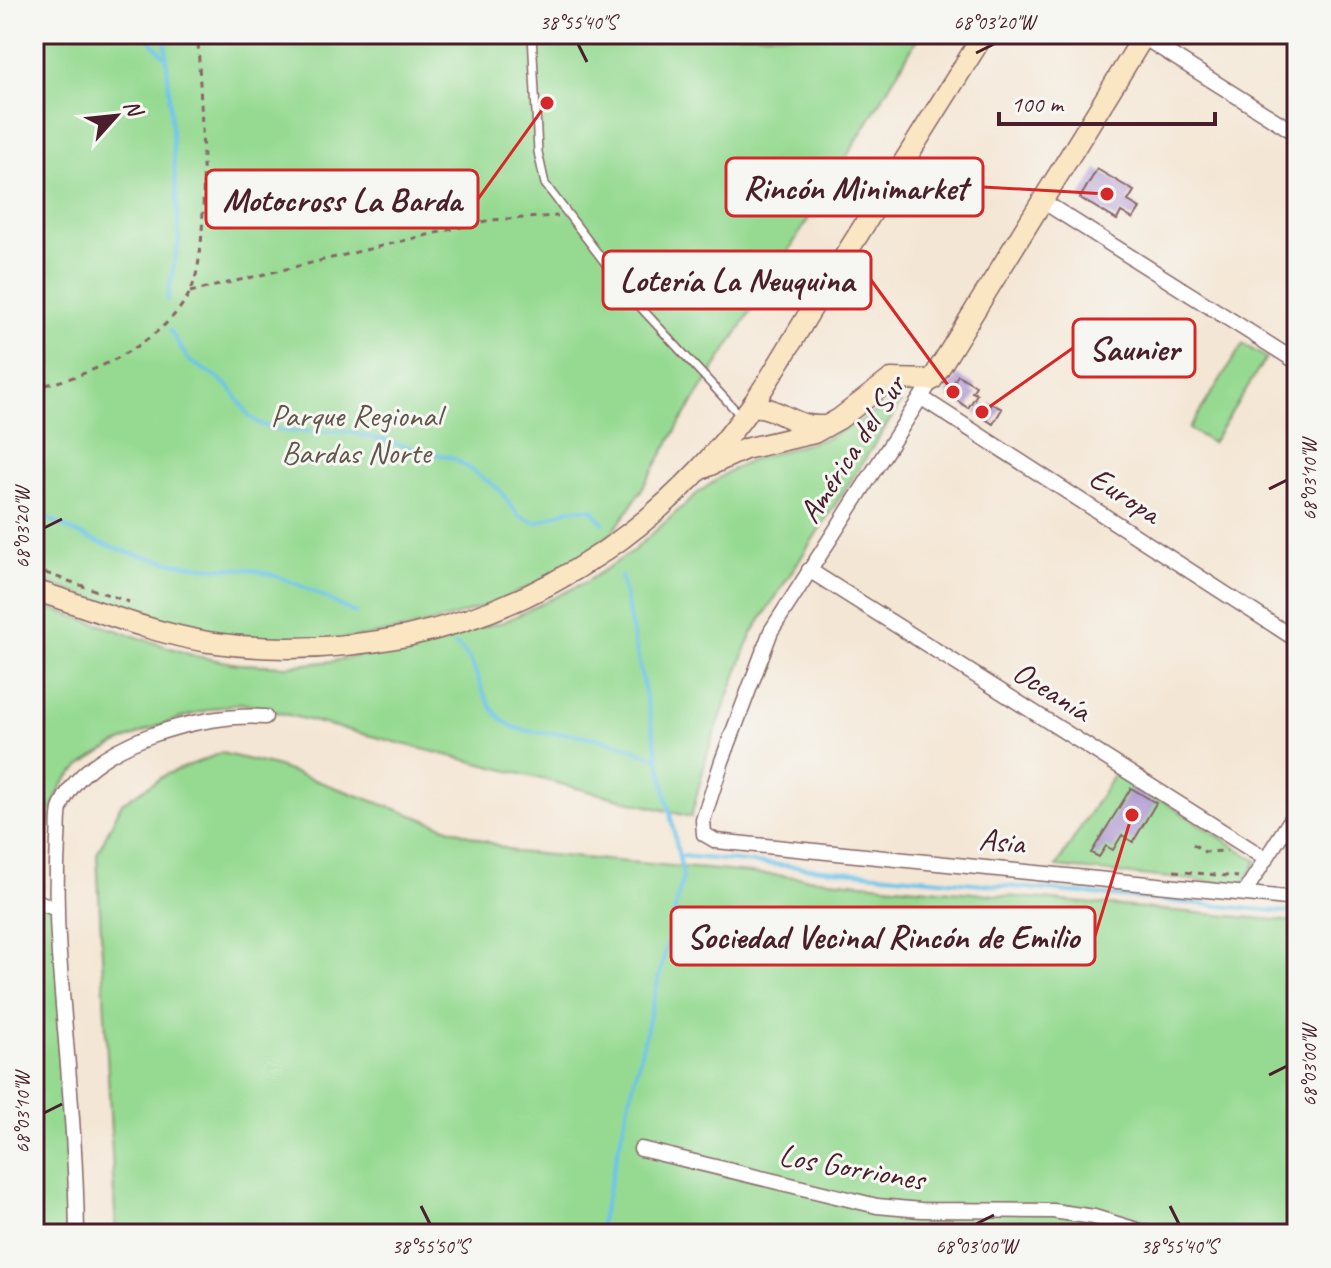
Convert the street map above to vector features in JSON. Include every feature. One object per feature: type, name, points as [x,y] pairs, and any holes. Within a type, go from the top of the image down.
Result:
[{"type":"main road","points":[[34,590],[156,630],[209,642],[298,648],[388,640],[480,616],[559,580],[634,532],[693,474],[746,411],[984,34]]},
{"type":"main road","name":"América del Sur","points":[[927,389],[1144,36]]},
{"type":"main road","points":[[693,474],[745,449],[805,437],[828,426],[891,379],[927,389]]},
{"type":"main road","points":[[746,411],[768,407],[800,425],[828,426]]},
{"type":"street","points":[[1144,36],[1297,134]]},
{"type":"street","points":[[1044,202],[1297,362]]},
{"type":"street","name":"América del Sur","points":[[704,834],[703,820],[765,644],[809,570],[927,389]]},
{"type":"street","name":"Europa","points":[[927,389],[1297,640]]},
{"type":"street","name":"Oceanía","points":[[809,570],[1266,859]]},
{"type":"street","points":[[77,1234],[56,909],[60,810],[79,779],[103,760],[167,730],[235,715],[265,717]]},
{"type":"street","points":[[1244,893],[1297,810]]},
{"type":"street","name":"Asia","points":[[704,834],[716,841],[1297,899]]},
{"type":"street","points":[[34,900],[56,909]]},
{"type":"street","name":"Los Gorriones","points":[[641,1149],[877,1206],[921,1210],[1063,1212],[1094,1217],[1150,1234]]},
{"type":"lane","points":[[532,34],[541,170],[551,193],[657,327],[746,411]]},
{"type":"path","points":[[34,387],[78,376],[113,361],[171,317],[190,292],[201,244],[198,34]]},
{"type":"path","points":[[190,292],[490,220],[569,216]]},
{"type":"path","points":[[34,569],[135,604]]},
{"type":"path","points":[[1193,844],[1205,852],[1235,850],[1221,841]]},
{"type":"path","points":[[1165,870],[1243,875]]},
{"type":"path","points":[[34,1229],[46,1234]]},
{"type":"green space","name":"Parque Regional Bardas Norte","points":[[34,34],[920,34],[833,180],[612,532],[561,569],[516,593],[467,612],[365,636],[314,641],[262,640],[190,629],[145,617],[34,578]]},
{"type":"green space","points":[[1243,344],[1266,358],[1212,443],[1189,429]]},
{"type":"green space","points":[[894,402],[901,403],[751,635],[708,751],[691,817],[241,703],[197,713],[142,732],[91,759],[72,773],[60,789],[51,813],[42,892],[34,887],[34,603],[195,656],[238,664],[287,666],[334,661],[504,622],[586,582],[633,551],[699,492],[729,471],[757,458],[830,437]]},
{"type":"green space","points":[[221,753],[275,766],[516,852],[1297,922],[1297,1234],[116,1234],[97,854],[122,803],[167,774]]},
{"type":"green space","points":[[1116,771],[1257,861],[1242,885],[1056,867]]},
{"type":"green space","points":[[34,900],[56,909],[77,1234],[34,1234]]},
{"type":"building","points":[[1097,169],[1134,191],[1128,201],[1140,208],[1133,219],[1121,212],[1117,220],[1080,198]]},
{"type":"building","points":[[958,375],[976,386],[972,392],[977,394],[968,408],[946,393]]},
{"type":"building","points":[[983,403],[989,407],[991,403],[1002,409],[993,424],[976,413]]},
{"type":"building","points":[[1131,788],[1156,803],[1133,842],[1122,835],[1113,850],[1106,846],[1099,857],[1091,853]]},
{"type":"waterway","points":[[145,34],[164,56]]},
{"type":"waterway","points":[[165,34],[179,240],[167,300]]},
{"type":"waterway","points":[[170,330],[189,361],[216,376],[231,389],[250,417],[262,425],[282,431],[349,432],[453,458],[498,488],[519,516],[537,523],[569,509],[592,509],[603,523]]},
{"type":"waterway","points":[[34,509],[71,530],[112,547],[175,563],[265,573],[305,588],[355,613]]},
{"type":"waterway","points":[[598,1234],[683,876],[621,576]]},
{"type":"waterway","points":[[455,645],[470,660],[490,706],[510,725],[532,732],[594,738],[656,758]]},
{"type":"waterway","points":[[682,856],[1297,913]]},
{"type":"place","name":"Motocross La Barda","points":[[547,103]]},
{"type":"place","name":"Rincón Minimarket","points":[[1107,194]]},
{"type":"place","name":"Lotería La Neuquina","points":[[953,392]]},
{"type":"place","name":"Saunier","points":[[982,412]]},
{"type":"place","name":"Sociedad Vecinal Rincón de Emilio","points":[[1132,815]]}]
